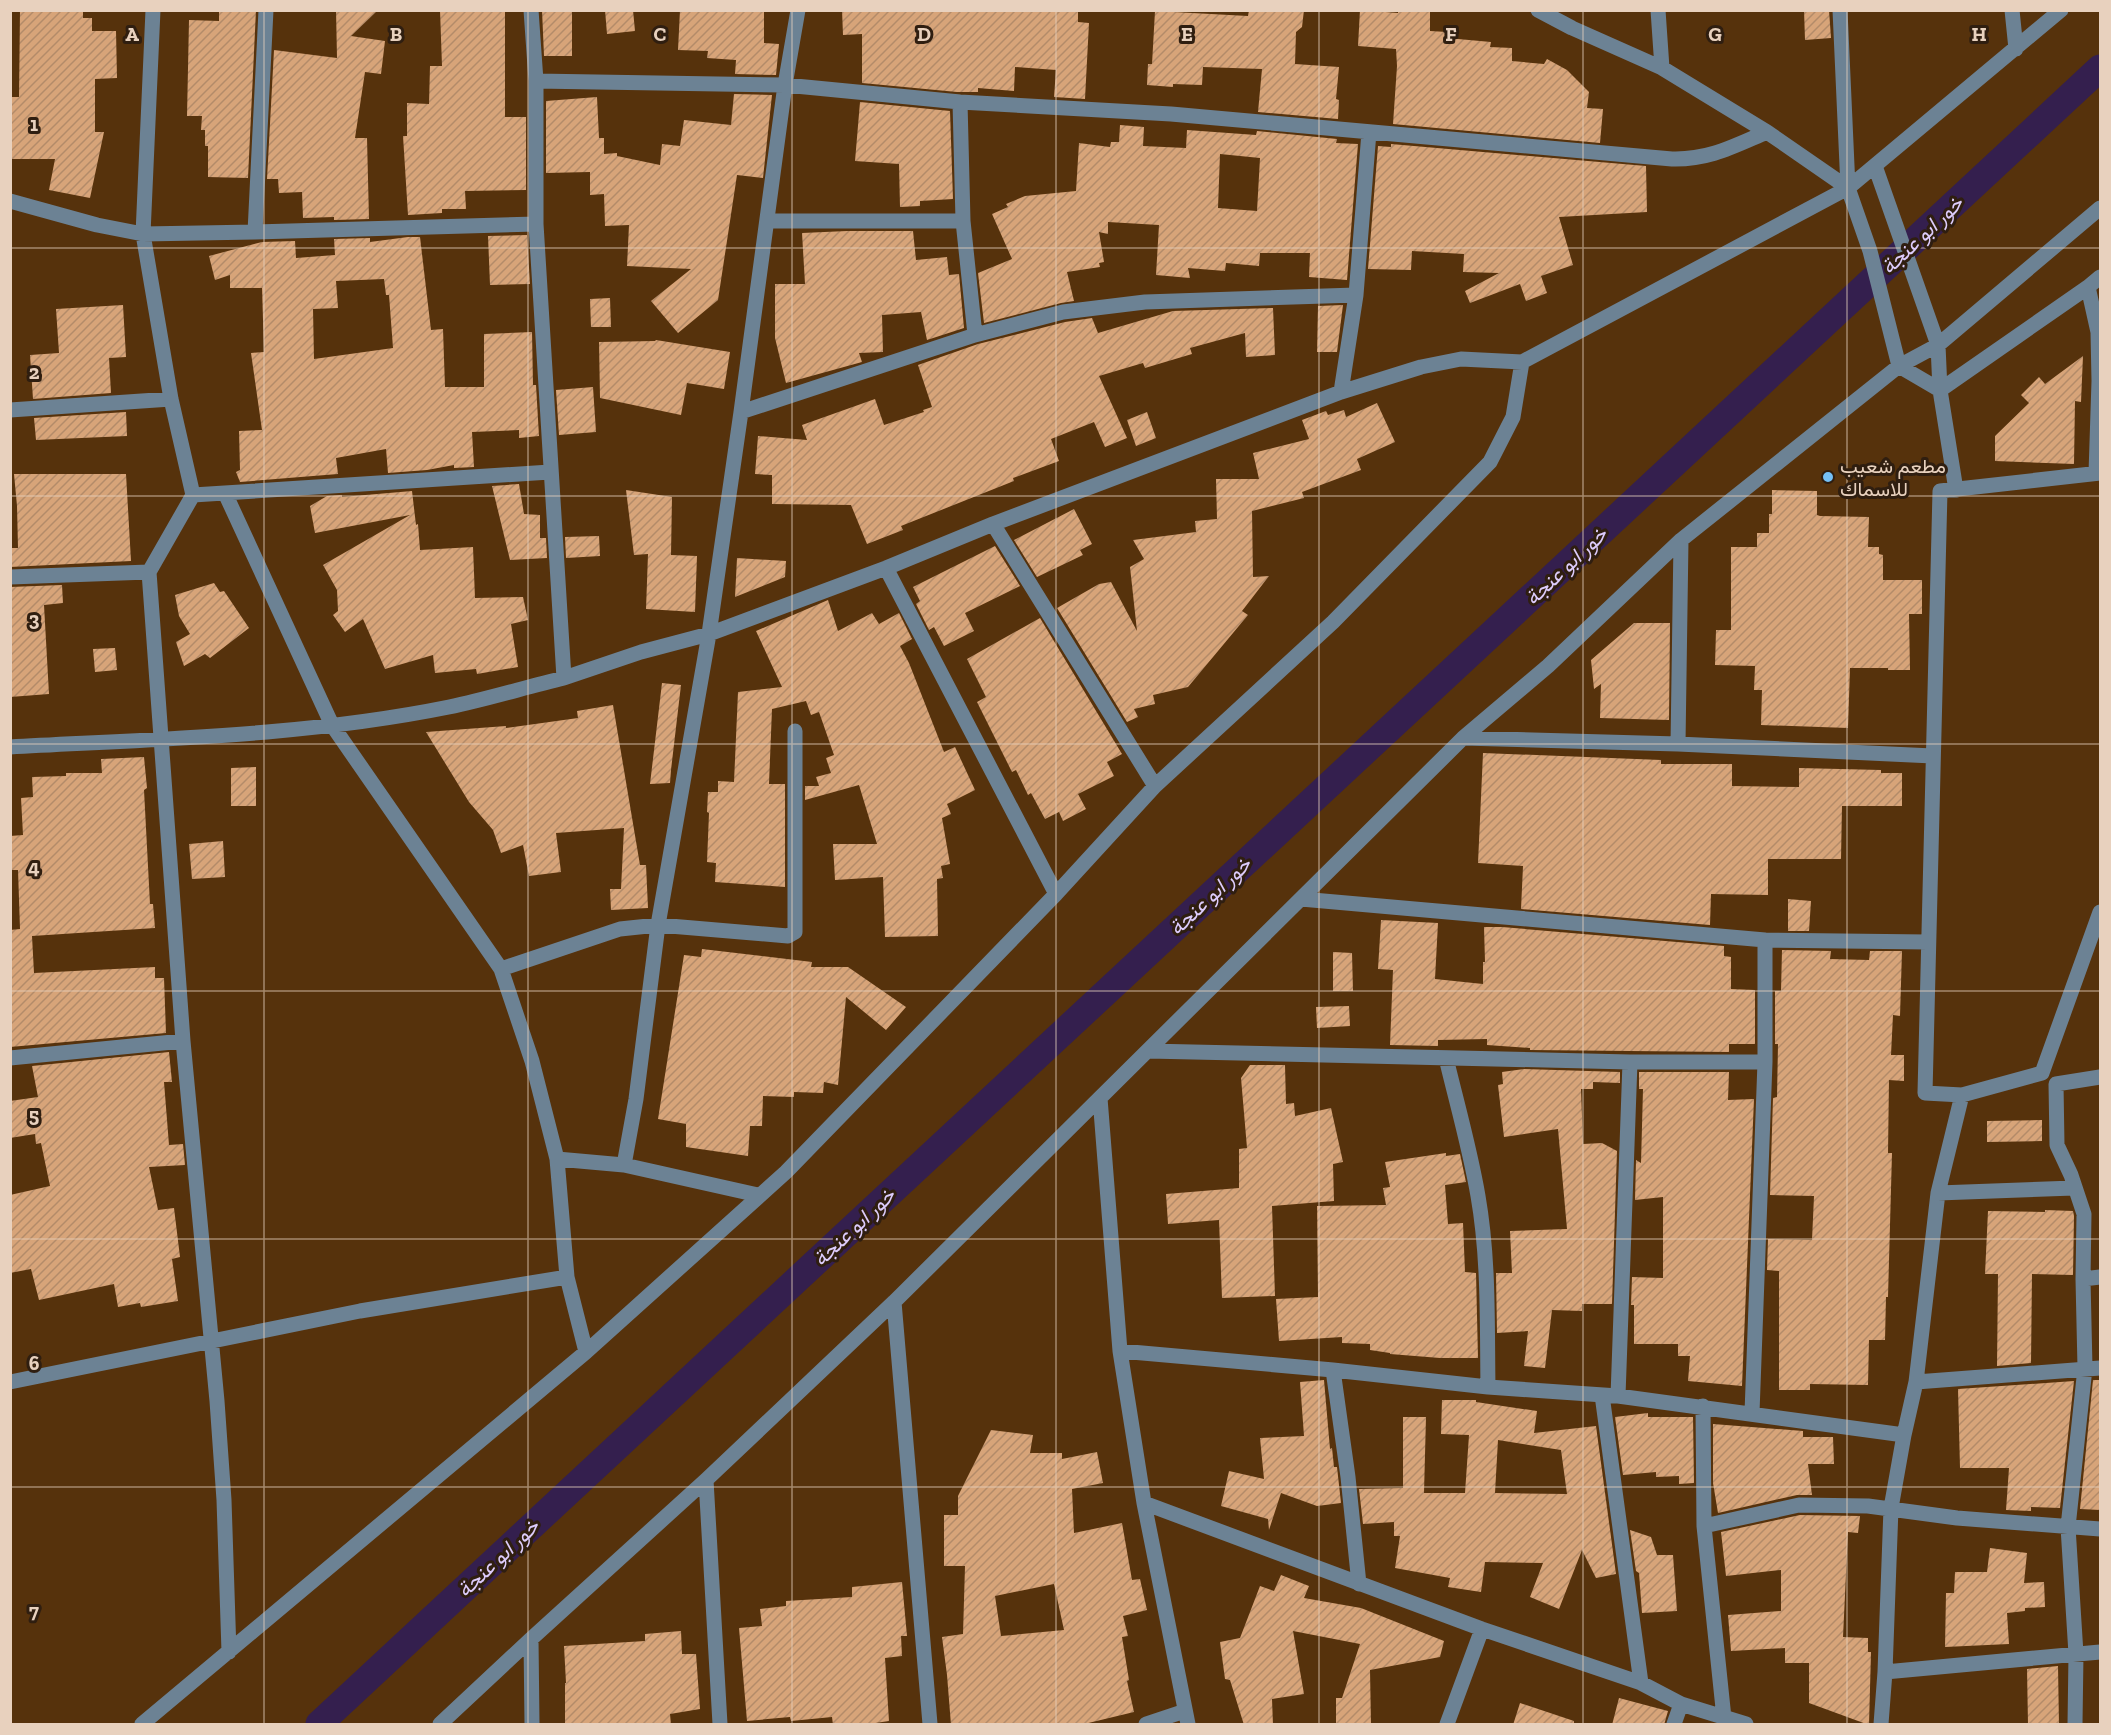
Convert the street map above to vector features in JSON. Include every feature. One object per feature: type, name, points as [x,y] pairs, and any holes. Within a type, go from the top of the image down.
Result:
[{"type":"street","points":[[153,10],[143,234],[171,399],[193,495],[149,572],[183,1041],[218,1401],[229,1652]]},
{"type":"street","points":[[255,232],[266,10]]},
{"type":"street","points":[[531,10],[536,81],[536,224],[564,678]]},
{"type":"street","points":[[624,1165],[636,1099],[658,925],[709,634],[785,85],[798,10]]},
{"type":"street","points":[[1538,10],[1572,28],[1662,68],[1767,132],[1848,188]]},
{"type":"street","points":[[1658,10],[1662,68]]},
{"type":"street","points":[[1840,10],[1848,188],[1870,251],[1899,366],[1940,390]]},
{"type":"street","points":[[2012,10],[2016,49]]},
{"type":"street","points":[[10,747],[160,739],[332,725],[450,707],[564,678],[642,652],[709,634],[1341,392],[1421,367],[1461,359],[1522,362],[1848,188],[2061,10]]},
{"type":"street","points":[[536,81],[785,85],[960,102],[1171,114],[1692,160],[1708,156],[1767,132]]},
{"type":"street","points":[[960,102],[963,221],[975,335]]},
{"type":"street","points":[[1341,392],[1356,295],[1369,132]]},
{"type":"street","points":[[1875,166],[1938,345],[1940,390],[1956,490]]},
{"type":"street","points":[[10,201],[97,225],[143,234],[536,224]]},
{"type":"street","points":[[440,1725],[706,1480],[894,1302],[1463,738],[1548,666],[1681,540],[1899,366],[1938,345],[2100,208]]},
{"type":"street","points":[[766,221],[963,221]]},
{"type":"street","points":[[1940,390],[2094,282]]},
{"type":"street","points":[[2042,1073],[1962,1095],[1925,1093],[1940,491],[2098,473],[2098,332],[2094,282]]},
{"type":"street","points":[[741,412],[975,335],[1063,312],[1145,302],[1356,295]]},
{"type":"street","points":[[142,1725],[586,1352],[786,1172],[1056,894],[1155,786],[1333,622],[1490,462],[1513,417],[1522,362]]},
{"type":"street","points":[[10,410],[171,399]]},
{"type":"street","points":[[193,495],[550,472]]},
{"type":"street","points":[[225,493],[332,725],[501,969],[532,1061],[557,1159],[567,1277],[586,1352]]},
{"type":"street","points":[[993,524],[1155,786]]},
{"type":"street","points":[[1678,744],[1681,540]]},
{"type":"street","points":[[886,568],[1056,894]]},
{"type":"street","points":[[10,577],[149,572]]},
{"type":"street","points":[[501,969],[620,929],[658,925],[788,936],[795,932],[795,731]]},
{"type":"street","points":[[1463,738],[1678,744],[1933,756]]},
{"type":"street","points":[[1301,899],[1766,940],[1928,942]]},
{"type":"street","points":[[2042,1073],[2100,912]]},
{"type":"street","points":[[1752,1413],[1766,1062],[1766,940]]},
{"type":"street","points":[[10,1058],[183,1041]]},
{"type":"street","points":[[1148,1052],[1630,1062],[1766,1062]]},
{"type":"street","points":[[1446,1058],[1471,1157],[1478,1198],[1487,1276],[1488,1387]]},
{"type":"street","points":[[1617,1396],[1630,1062]]},
{"type":"street","points":[[2042,1073],[2056,1084],[2100,1077]]},
{"type":"street","points":[[2056,1084],[2057,1144],[2071,1175],[2084,1214],[2083,1278],[2093,1368],[2068,1527],[2076,1654],[2075,1725]]},
{"type":"street","points":[[1881,1725],[1891,1508],[1916,1382],[1938,1193],[1962,1095]]},
{"type":"street","points":[[1100,1098],[1119,1351],[1144,1503],[1187,1718],[1146,1725]]},
{"type":"street","points":[[557,1159],[624,1165],[758,1195]]},
{"type":"street","points":[[1938,1193],[2074,1188]]},
{"type":"street","points":[[10,1382],[360,1311],[567,1277]]},
{"type":"street","points":[[2083,1278],[2100,1277]]},
{"type":"street","points":[[894,1302],[930,1725]]},
{"type":"street","points":[[1119,1351],[1333,1370],[1488,1387],[1617,1396],[1904,1435]]},
{"type":"street","points":[[1916,1382],[2093,1368]]},
{"type":"street","points":[[1333,1370],[1348,1477],[1359,1584]]},
{"type":"street","points":[[1602,1395],[1641,1683]]},
{"type":"street","points":[[1702,1406],[1704,1526],[1724,1718]]},
{"type":"street","points":[[706,1480],[720,1725]]},
{"type":"street","points":[[1144,1503],[1482,1629],[1641,1683],[1681,1704],[1746,1725]]},
{"type":"street","points":[[1704,1526],[1799,1505],[1891,1508],[1957,1518],[2100,1529]]},
{"type":"street","points":[[1447,1725],[1482,1629]]},
{"type":"street","points":[[531,1639],[532,1725]]},
{"type":"street","points":[[1885,1672],[2100,1652]]},
{"type":"street","points":[[1674,1725],[1681,1704]]},
{"type":"building","points":[[20,10],[83,10],[83,18],[92,18],[92,31],[116,31],[117,78],[95,79],[95,132],[104,132],[90,198],[49,190],[55,159],[12,159],[10,97],[19,97]]},
{"type":"building","points":[[219,10],[256,10],[248,178],[208,177],[208,146],[205,146],[205,130],[201,130],[202,116],[187,116],[189,20],[219,21]]},
{"type":"building","points":[[336,10],[378,10],[351,36],[385,41],[381,74],[365,72],[355,138],[367,138],[369,219],[303,218],[302,192],[279,193],[278,179],[267,179],[274,50],[337,58]]},
{"type":"building","points":[[440,10],[505,10],[505,117],[526,117],[526,190],[465,191],[466,209],[442,209],[442,213],[408,215],[403,136],[407,136],[407,103],[429,104],[430,66],[442,66]]},
{"type":"building","points":[[542,10],[572,10],[572,56],[544,56]]},
{"type":"building","points":[[605,10],[633,10],[635,31],[607,34]]},
{"type":"building","points":[[680,10],[764,10],[764,43],[779,44],[776,75],[735,74],[736,60],[707,58],[708,51],[678,50]]},
{"type":"building","points":[[842,10],[1078,10],[1078,22],[1089,23],[1085,99],[1054,97],[1056,70],[1015,67],[1014,91],[978,88],[978,92],[957,92],[862,83],[862,34],[843,35]]},
{"type":"building","points":[[1249,10],[1304,10],[1302,27],[1296,32],[1295,64],[1339,67],[1336,99],[1339,100],[1338,119],[1258,112],[1262,69],[1203,67],[1202,85],[1173,84],[1173,87],[1147,85],[1148,64],[1152,64],[1155,11],[1248,16]]},
{"type":"building","points":[[1360,10],[1398,13],[1398,10],[1430,10],[1430,31],[1447,32],[1447,38],[1491,42],[1490,47],[1512,48],[1512,61],[1544,64],[1547,59],[1567,70],[1589,92],[1587,108],[1603,109],[1600,143],[1393,124],[1396,49],[1358,46]]},
{"type":"building","points":[[1804,10],[1829,10],[1831,38],[1805,40]]},
{"type":"building","points":[[734,94],[772,95],[763,178],[737,175],[718,300],[678,333],[651,301],[691,269],[627,266],[629,225],[605,226],[604,194],[590,195],[590,172],[546,173],[546,101],[597,97],[599,138],[604,138],[604,154],[617,153],[617,156],[660,165],[662,144],[680,146],[684,120],[731,125]]},
{"type":"building","points":[[860,102],[950,111],[953,199],[920,201],[920,206],[900,207],[899,164],[855,161]]},
{"type":"building","points":[[1120,125],[1144,127],[1143,146],[1186,148],[1187,130],[1256,135],[1257,131],[1337,139],[1336,143],[1358,144],[1347,280],[1309,277],[1310,253],[1260,253],[1259,266],[1226,263],[1225,271],[1188,268],[1190,278],[1156,275],[1159,225],[1108,222],[1108,234],[1099,232],[1104,262],[1099,263],[1100,267],[1067,272],[1074,301],[984,323],[978,273],[1012,259],[992,214],[1008,207],[1006,204],[1025,196],[1076,191],[1079,143],[1110,147],[1111,142],[1119,142]],"holes":[[[1220,154],[1260,158],[1257,211],[1218,208]]]},
{"type":"building","points":[[1391,144],[1646,166],[1647,212],[1559,217],[1573,265],[1541,276],[1547,293],[1526,301],[1520,284],[1470,303],[1465,291],[1499,273],[1463,272],[1464,254],[1412,251],[1411,270],[1368,269],[1378,146],[1391,147]]},
{"type":"building","points":[[913,231],[916,260],[947,257],[949,275],[959,274],[964,328],[927,340],[921,312],[882,315],[883,352],[859,353],[862,362],[786,383],[775,338],[775,284],[805,284],[802,233]]},
{"type":"building","points":[[527,235],[530,284],[490,285],[488,236]]},
{"type":"building","points":[[420,237],[431,330],[443,329],[445,387],[484,387],[484,334],[532,332],[533,385],[536,385],[539,436],[519,438],[519,430],[472,432],[474,467],[454,468],[454,465],[388,473],[386,449],[336,458],[338,474],[240,482],[236,472],[240,470],[239,431],[262,430],[251,353],[264,352],[262,288],[230,288],[230,275],[215,280],[209,256],[262,242],[295,241],[296,258],[335,255],[334,239],[370,238],[370,242]],"holes":[[[384,279],[386,295],[389,295],[393,348],[314,359],[313,309],[338,308],[336,281]]]},
{"type":"building","points":[[610,298],[611,327],[591,327],[590,299]]},
{"type":"building","points":[[123,305],[126,357],[109,358],[111,393],[33,399],[30,355],[59,353],[56,309]]},
{"type":"building","points":[[1343,305],[1337,352],[1317,352],[1318,306]]},
{"type":"building","points":[[1273,308],[1275,355],[1246,357],[1245,333],[1190,348],[1192,354],[1145,368],[1143,363],[1099,376],[1127,438],[1105,447],[1094,422],[1051,439],[1059,461],[901,526],[903,530],[867,544],[851,505],[772,504],[772,475],[755,474],[758,436],[807,440],[802,425],[875,399],[884,425],[924,412],[923,410],[932,407],[918,365],[978,344],[1065,322],[1092,318],[1098,333],[1173,311]]},
{"type":"building","points":[[656,340],[730,352],[724,389],[687,383],[681,415],[600,398],[599,342]]},
{"type":"building","points":[[2083,356],[2081,402],[2075,401],[2074,464],[1995,461],[1995,436],[2029,403],[2021,395],[2039,377],[2045,384]]},
{"type":"building","points":[[593,387],[596,432],[559,435],[556,390]]},
{"type":"building","points":[[1377,403],[1395,442],[1357,459],[1361,470],[1302,492],[1304,498],[1252,511],[1253,577],[1269,576],[1242,611],[1248,615],[1188,687],[1153,695],[1155,704],[1134,709],[1138,717],[1127,722],[1057,608],[1099,584],[1111,582],[1137,631],[1130,567],[1144,559],[1133,540],[1196,532],[1195,521],[1217,519],[1216,479],[1259,479],[1253,453],[1309,439],[1302,420],[1326,411],[1328,415],[1344,410],[1346,417]]},
{"type":"building","points":[[126,412],[127,436],[36,440],[34,418]]},
{"type":"building","points":[[1147,412],[1156,438],[1136,446],[1127,420]]},
{"type":"building","points":[[14,474],[126,474],[131,561],[10,567],[10,548],[18,548]]},
{"type":"building","points":[[519,484],[524,514],[540,515],[540,538],[546,538],[547,558],[510,560],[492,486]]},
{"type":"building","points":[[626,490],[672,497],[671,555],[697,556],[695,612],[646,609],[648,554],[634,555]]},
{"type":"building","points":[[1772,490],[1817,491],[1817,515],[1820,516],[1869,517],[1868,547],[1879,547],[1879,554],[1883,555],[1883,580],[1922,580],[1922,614],[1909,614],[1910,670],[1850,668],[1848,728],[1761,725],[1762,690],[1754,690],[1755,666],[1715,665],[1716,630],[1731,630],[1731,547],[1757,547],[1757,533],[1769,533]]},
{"type":"building","points":[[412,491],[420,550],[473,547],[475,598],[523,597],[528,620],[511,624],[518,667],[477,674],[476,669],[435,673],[433,655],[385,669],[363,619],[345,632],[333,615],[338,611],[337,590],[323,565],[410,515],[315,533],[310,506],[327,496],[342,495],[342,497]]},
{"type":"building","points":[[1074,509],[1092,544],[1080,550],[1083,555],[1037,577],[1014,540]]},
{"type":"building","points":[[599,536],[600,556],[566,558],[565,537]]},
{"type":"building","points":[[995,546],[1020,586],[965,613],[974,631],[944,646],[934,627],[929,630],[916,604],[920,601],[913,587]]},
{"type":"building","points":[[737,558],[786,561],[785,577],[735,597]]},
{"type":"building","points":[[214,583],[220,592],[224,591],[249,628],[210,658],[205,654],[184,666],[176,642],[190,634],[179,616],[175,595]]},
{"type":"building","points":[[62,585],[63,603],[44,605],[49,694],[10,697],[10,587]]},
{"type":"building","points":[[828,600],[838,631],[872,613],[879,624],[899,613],[912,639],[900,646],[944,752],[955,747],[975,790],[947,804],[951,814],[942,818],[950,864],[941,866],[943,878],[937,879],[938,936],[885,937],[883,877],[835,880],[833,844],[877,844],[859,785],[805,800],[805,786],[819,786],[816,777],[831,773],[826,758],[834,755],[819,712],[811,715],[806,701],[772,709],[769,784],[785,784],[785,887],[715,882],[716,863],[707,862],[708,792],[718,792],[718,781],[734,782],[738,692],[782,687],[756,631]]},
{"type":"building","points":[[1040,618],[1122,754],[1107,762],[1114,776],[1078,794],[1086,809],[1063,821],[1059,812],[1045,819],[1031,793],[1028,795],[1016,770],[1012,772],[977,702],[986,697],[967,659]]},
{"type":"building","points":[[1634,623],[1670,623],[1669,720],[1600,718],[1601,684],[1594,689],[1591,660]]},
{"type":"building","points":[[115,648],[117,670],[95,672],[93,649]]},
{"type":"building","points":[[662,683],[681,685],[670,783],[650,784]]},
{"type":"building","points":[[613,705],[640,865],[646,865],[648,908],[611,910],[610,889],[621,889],[624,828],[556,833],[561,872],[529,876],[523,845],[501,853],[493,830],[469,802],[426,732],[506,726],[506,728],[578,718],[577,711]]},
{"type":"building","points":[[1483,753],[1661,760],[1661,764],[1732,764],[1732,786],[1799,787],[1799,768],[1881,770],[1881,773],[1902,773],[1902,806],[1842,806],[1841,859],[1768,859],[1768,895],[1711,894],[1710,925],[1521,909],[1523,866],[1478,863]]},
{"type":"building","points":[[144,757],[150,904],[153,904],[155,928],[32,936],[34,973],[155,967],[155,978],[164,978],[166,1033],[10,1047],[10,930],[20,929],[18,870],[10,870],[10,836],[23,835],[21,798],[33,797],[32,777],[66,776],[66,773],[102,773],[101,759]]},
{"type":"building","points":[[256,767],[256,806],[231,806],[231,768]]},
{"type":"building","points":[[223,841],[225,877],[192,879],[189,844]]},
{"type":"building","points":[[1788,899],[1811,901],[1809,931],[1788,931]]},
{"type":"building","points":[[1381,920],[1438,923],[1435,979],[1483,984],[1484,927],[1724,946],[1724,956],[1731,957],[1731,989],[1755,990],[1755,1044],[1729,1044],[1729,1052],[1530,1050],[1530,1048],[1487,1045],[1487,1039],[1438,1040],[1438,1046],[1390,1045],[1393,970],[1378,969]]},
{"type":"building","points":[[702,949],[812,962],[811,967],[848,967],[906,1007],[886,1030],[846,997],[838,1085],[824,1082],[823,1093],[794,1092],[794,1097],[763,1096],[762,1126],[750,1126],[748,1156],[686,1147],[686,1124],[658,1119],[684,955],[701,957]]},
{"type":"building","points":[[1782,950],[1831,951],[1830,959],[1869,960],[1870,951],[1902,951],[1900,1016],[1893,1015],[1891,1055],[1904,1055],[1904,1081],[1889,1080],[1888,1153],[1892,1153],[1885,1340],[1869,1340],[1868,1385],[1810,1384],[1810,1390],[1779,1390],[1779,1271],[1767,1270],[1768,1239],[1812,1240],[1814,1196],[1770,1195],[1773,1098],[1777,1097],[1778,1044],[1775,1044],[1775,991],[1781,991]]},
{"type":"building","points":[[1333,952],[1352,953],[1353,991],[1333,991]]},
{"type":"building","points":[[1349,1006],[1350,1026],[1317,1028],[1316,1007]]},
{"type":"building","points":[[169,1052],[172,1082],[164,1082],[169,1145],[183,1144],[185,1165],[149,1167],[158,1210],[174,1208],[180,1257],[172,1259],[178,1301],[141,1307],[140,1303],[118,1307],[114,1284],[39,1300],[31,1269],[10,1273],[10,1195],[50,1186],[41,1143],[36,1144],[35,1134],[10,1138],[10,1101],[38,1097],[32,1066]]},
{"type":"building","points":[[1250,1065],[1285,1065],[1286,1104],[1294,1103],[1295,1116],[1331,1108],[1343,1162],[1333,1164],[1334,1201],[1272,1206],[1275,1296],[1222,1298],[1219,1220],[1168,1224],[1166,1194],[1239,1188],[1239,1149],[1247,1148],[1241,1078]]},
{"type":"building","points":[[1524,1069],[1620,1072],[1620,1083],[1593,1082],[1593,1089],[1581,1089],[1583,1144],[1602,1143],[1617,1151],[1612,1304],[1582,1304],[1582,1311],[1552,1310],[1545,1368],[1524,1366],[1528,1331],[1497,1333],[1496,1273],[1512,1273],[1510,1231],[1567,1229],[1558,1129],[1504,1137],[1498,1085],[1503,1084],[1502,1072]]},
{"type":"building","points":[[1639,1072],[1729,1072],[1728,1100],[1754,1099],[1742,1386],[1688,1381],[1690,1356],[1678,1356],[1678,1344],[1634,1344],[1634,1305],[1631,1305],[1632,1277],[1663,1278],[1663,1197],[1635,1200],[1636,1160],[1641,1163],[1643,1089],[1639,1089]]},
{"type":"building","points":[[2042,1120],[2042,1141],[1987,1142],[1987,1121]]},
{"type":"building","points":[[1446,1153],[1446,1156],[1460,1154],[1466,1182],[1445,1185],[1448,1224],[1463,1223],[1465,1272],[1476,1273],[1478,1358],[1390,1354],[1370,1350],[1370,1344],[1342,1343],[1342,1337],[1279,1341],[1276,1299],[1318,1297],[1317,1206],[1386,1205],[1383,1188],[1390,1187],[1385,1162]]},
{"type":"building","points":[[2045,1210],[2073,1211],[2073,1275],[2032,1274],[2031,1363],[1997,1366],[1998,1274],[1985,1274],[1988,1211],[2045,1212]]},
{"type":"building","points":[[1324,1380],[1330,1449],[1332,1448],[1334,1467],[1337,1467],[1341,1503],[1317,1506],[1281,1493],[1269,1530],[1268,1519],[1221,1506],[1229,1471],[1264,1479],[1260,1438],[1304,1436],[1300,1382]]},
{"type":"building","points":[[2093,1380],[2100,1380],[2100,1510],[2080,1509]]},
{"type":"building","points":[[2074,1381],[2060,1508],[2031,1507],[2031,1511],[2006,1510],[2009,1468],[1960,1468],[1958,1389]]},
{"type":"building","points":[[1442,1400],[1476,1400],[1476,1402],[1537,1411],[1534,1433],[1596,1426],[1616,1574],[1596,1578],[1582,1550],[1559,1609],[1530,1597],[1543,1563],[1485,1562],[1481,1592],[1448,1587],[1450,1578],[1395,1568],[1400,1536],[1394,1536],[1394,1522],[1363,1524],[1359,1489],[1403,1488],[1403,1417],[1426,1417],[1424,1493],[1465,1493],[1469,1435],[1441,1434]],"holes":[[[1498,1440],[1561,1450],[1567,1494],[1495,1493]]]},
{"type":"building","points":[[1648,1413],[1648,1417],[1693,1417],[1694,1483],[1679,1484],[1679,1476],[1656,1477],[1656,1472],[1623,1475],[1615,1417]]},
{"type":"building","points":[[1713,1424],[1803,1431],[1803,1437],[1833,1437],[1834,1464],[1808,1464],[1812,1495],[1797,1495],[1718,1513],[1713,1483]]},
{"type":"building","points":[[991,1430],[1033,1435],[1030,1453],[1062,1453],[1062,1459],[1097,1452],[1103,1483],[1072,1489],[1074,1533],[1122,1523],[1132,1580],[1140,1579],[1147,1610],[1123,1616],[1128,1636],[1122,1637],[1129,1680],[1127,1681],[1134,1712],[1080,1725],[951,1725],[942,1637],[963,1634],[965,1566],[944,1566],[944,1515],[958,1515],[958,1496]],"holes":[[[1054,1584],[1064,1630],[1001,1636],[995,1596]]]},
{"type":"building","points":[[1800,1515],[1860,1516],[1858,1533],[1848,1532],[1843,1637],[1868,1638],[1868,1652],[1871,1652],[1869,1725],[1809,1703],[1809,1663],[1785,1663],[1785,1648],[1731,1651],[1728,1615],[1781,1611],[1781,1570],[1726,1576],[1721,1532]]},
{"type":"building","points":[[1630,1530],[1651,1537],[1657,1555],[1673,1555],[1677,1611],[1642,1613],[1639,1573],[1636,1571]]},
{"type":"building","points":[[1990,1548],[2027,1553],[2024,1583],[2044,1582],[2045,1607],[2025,1608],[2025,1611],[2007,1613],[2009,1644],[1945,1647],[1946,1593],[1954,1593],[1955,1572],[1987,1572]]},
{"type":"building","points":[[1281,1575],[1309,1586],[1304,1598],[1361,1608],[1444,1641],[1440,1657],[1370,1670],[1371,1725],[1336,1725],[1336,1698],[1342,1698],[1360,1644],[1293,1631],[1304,1694],[1272,1699],[1273,1725],[1244,1725],[1230,1680],[1225,1679],[1220,1642],[1240,1638],[1260,1586],[1274,1591]]},
{"type":"building","points":[[902,1582],[907,1636],[901,1636],[902,1656],[885,1658],[889,1721],[862,1725],[833,1725],[832,1717],[791,1721],[790,1717],[747,1721],[739,1628],[762,1626],[760,1609],[786,1606],[786,1601],[852,1597],[852,1587]]},
{"type":"building","points":[[681,1631],[682,1654],[696,1654],[700,1709],[670,1714],[671,1725],[565,1725],[564,1646],[645,1641],[645,1634]]},
{"type":"building","points":[[2058,1666],[2059,1725],[2028,1725],[2027,1669]]},
{"type":"building","points":[[1619,1698],[1668,1711],[1664,1725],[1612,1725]]},
{"type":"building","points":[[1520,1703],[1574,1721],[1574,1725],[1513,1725]]},
{"type":"waterway","name":"خور ابو عنجة","points":[[319,1724],[2100,68]]},
{"type":"place","name":"مطعم شعيب للاسماك","points":[[1828,477]]}]
